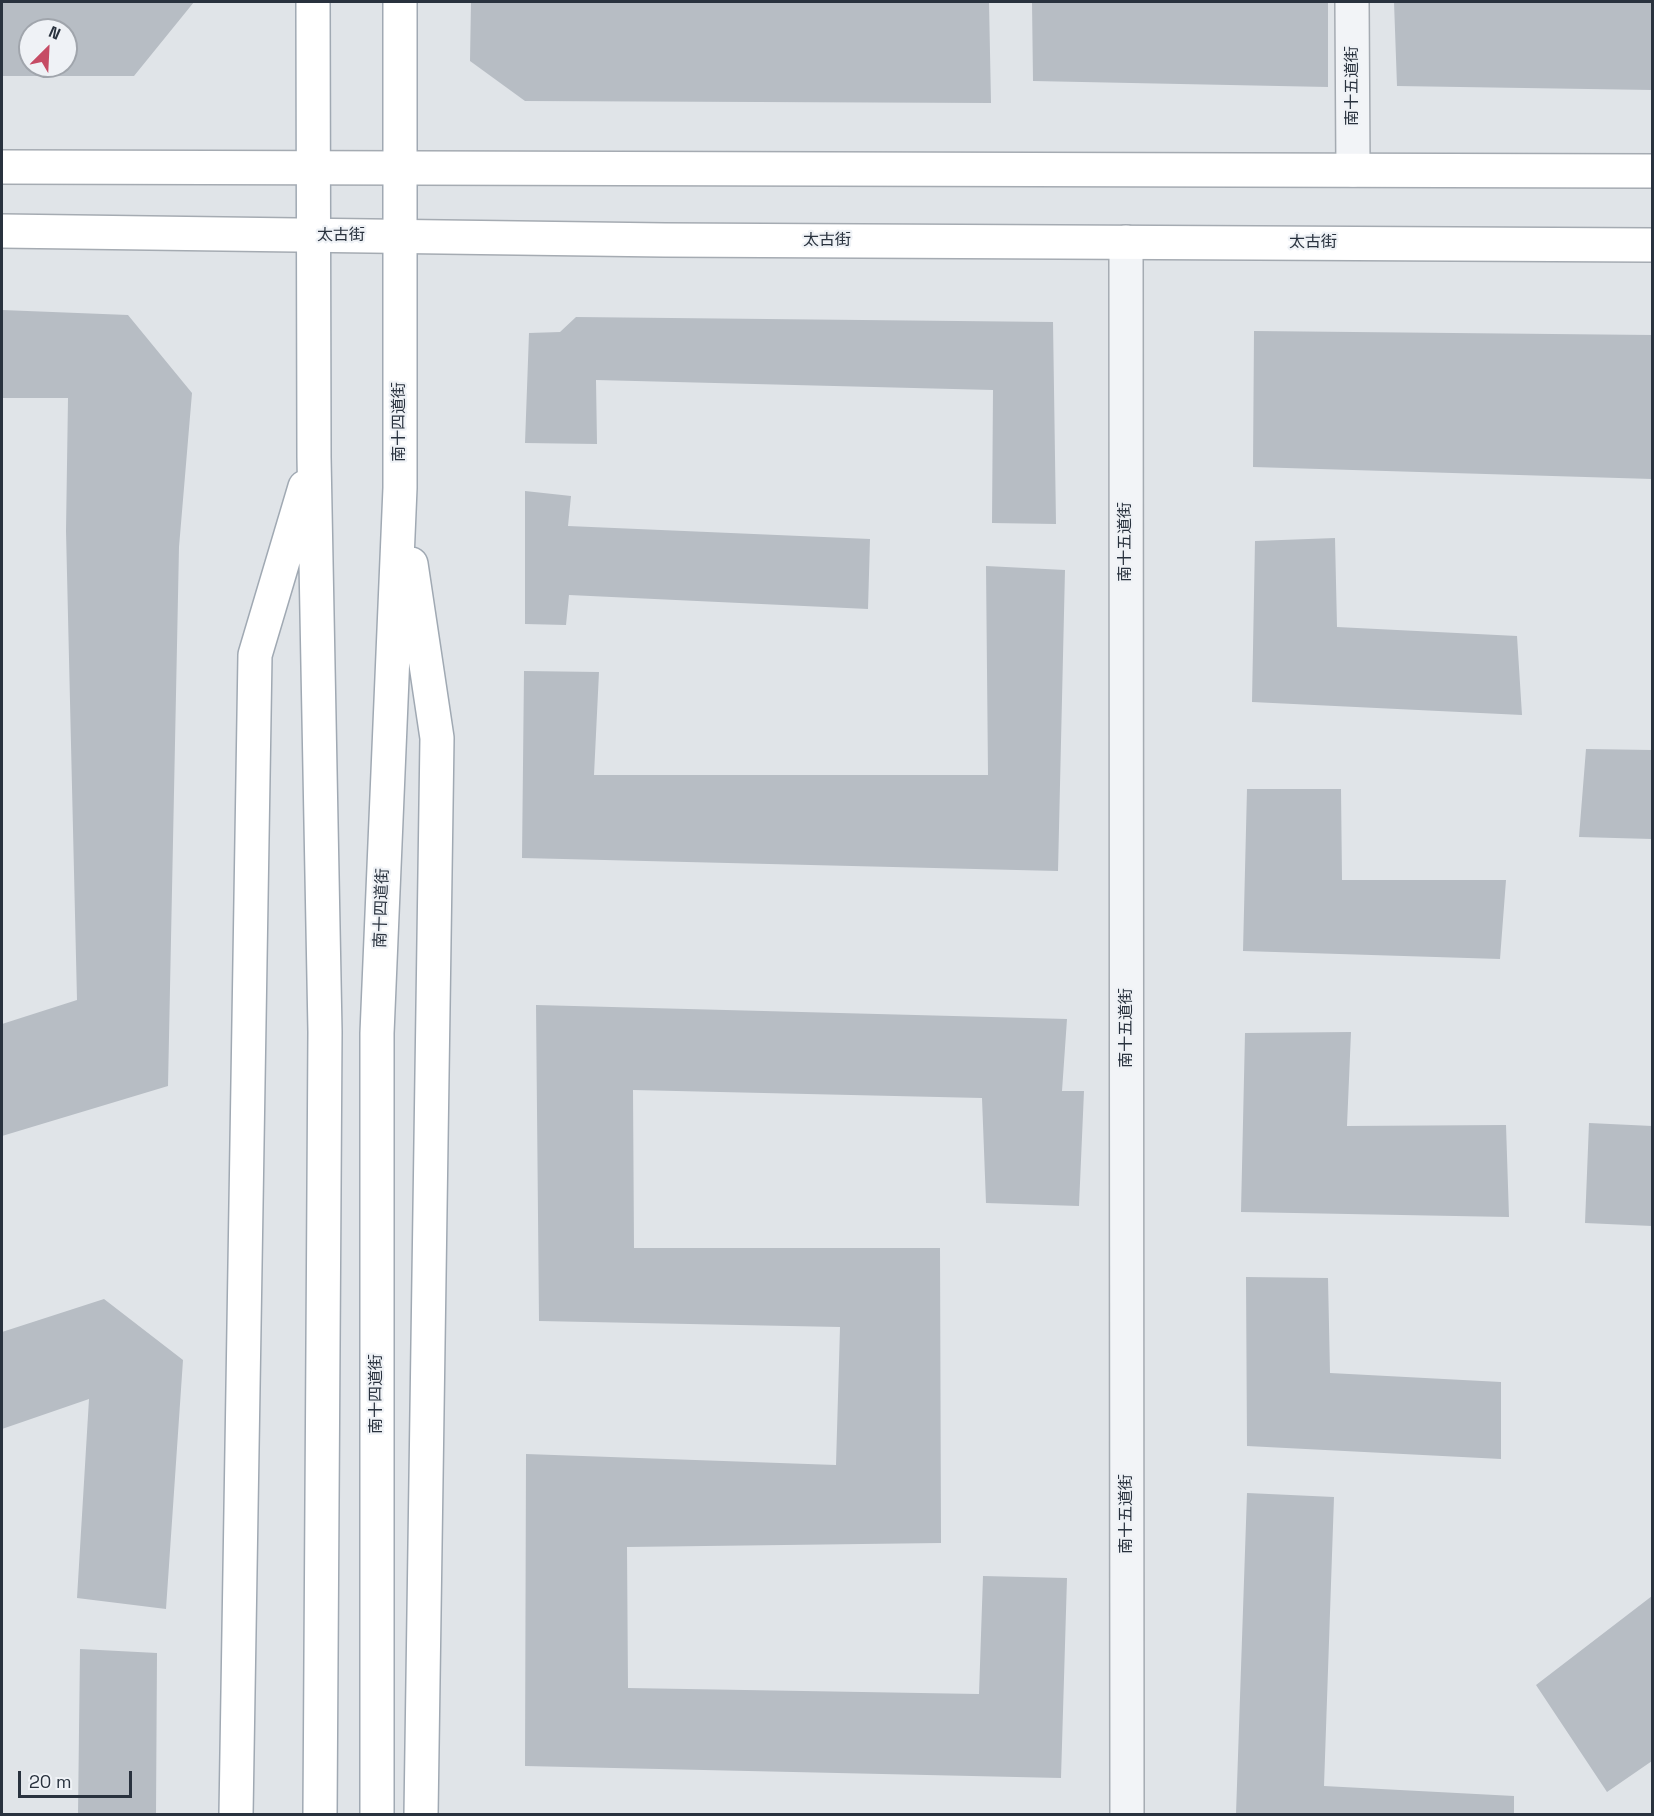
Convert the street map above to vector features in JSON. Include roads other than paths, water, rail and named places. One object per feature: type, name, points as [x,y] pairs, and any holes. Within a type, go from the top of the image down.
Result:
[{"type":"main road","points":[[313,2],[314,457],[325,1032],[320,1815]]},
{"type":"main road","name":"南十四道街","points":[[376,1815],[377,1033],[400,488],[400,2]]},
{"type":"main road","points":[[2,167],[1653,171]]},
{"type":"main road","name":"太古街","points":[[2,231],[665,240],[1653,245]]},
{"type":"main road","points":[[236,1815],[255,655],[314,457]]},
{"type":"main road","points":[[400,488],[437,738],[421,1815]]},
{"type":"street","name":"南十五道街","points":[[1352,2],[1353,170]]},
{"type":"street","name":"南十五道街","points":[[1126,242],[1127,1815]]}]
